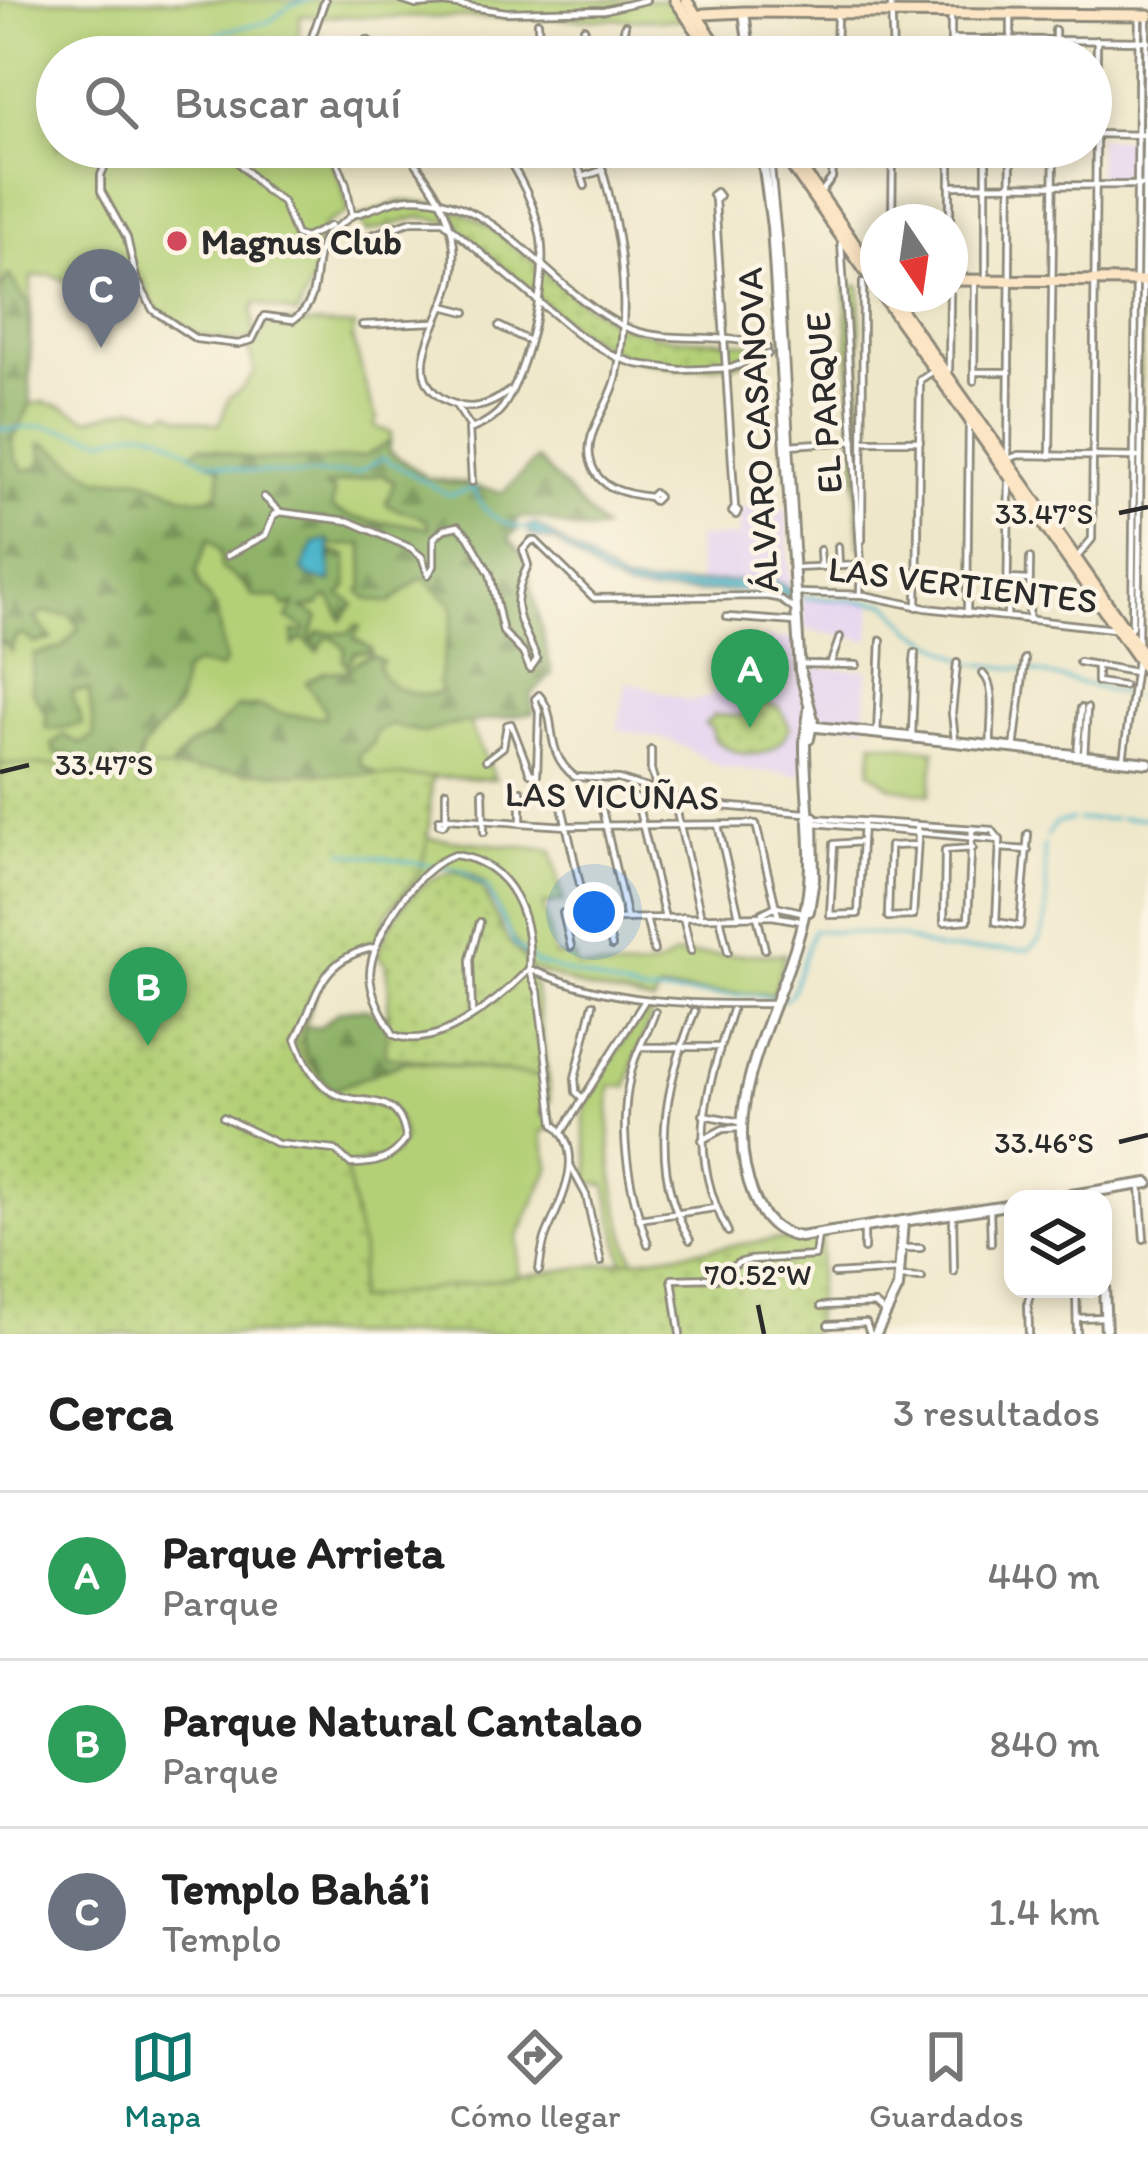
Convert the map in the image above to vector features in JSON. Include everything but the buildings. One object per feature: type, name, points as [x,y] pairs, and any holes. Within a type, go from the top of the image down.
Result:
[{"type":"main road","points":[[675,0],[707,36]]},
{"type":"main road","points":[[686,0],[703,36]]},
{"type":"main road","points":[[692,18],[744,12],[893,11],[1145,15]]},
{"type":"main road","points":[[790,168],[817,196],[860,260]]},
{"type":"main road","points":[[800,168],[860,262]]},
{"type":"main road","points":[[968,280],[1143,280]]},
{"type":"main road","points":[[895,312],[1072,560]]},
{"type":"main road","points":[[898,312],[947,374],[972,416]]},
{"type":"main road","points":[[1005,463],[1009,475],[1141,655],[1148,674]]},
{"type":"street","points":[[312,36],[325,0]]},
{"type":"street","points":[[401,0],[412,5],[444,2],[499,12],[624,7],[646,0]]},
{"type":"street","points":[[624,7],[632,0]]},
{"type":"street","points":[[891,0],[893,36]]},
{"type":"street","points":[[744,12],[747,36]]},
{"type":"street","points":[[836,14],[836,36]]},
{"type":"street","points":[[951,14],[951,36]]},
{"type":"street","points":[[1011,14],[1011,36]]},
{"type":"street","points":[[1123,760],[1141,655],[1138,457],[1147,135],[1145,15]]},
{"type":"street","points":[[538,22],[538,36]]},
{"type":"street","points":[[623,36],[625,25]]},
{"type":"street","points":[[584,28],[587,36]]},
{"type":"street","points":[[1055,30],[1055,36]]},
{"type":"street","points":[[1112,40],[1145,41]]},
{"type":"street","points":[[1144,185],[1137,135],[1145,41]]},
{"type":"street","points":[[1112,134],[1147,135]]},
{"type":"street","points":[[103,168],[100,187],[127,238],[142,292],[159,315],[196,339],[242,344],[254,337],[264,316],[293,320],[302,314],[318,279],[319,251],[326,235],[352,215],[405,198],[441,202],[483,221],[623,326],[660,336],[724,338],[782,358]]},
{"type":"street","points":[[244,168],[282,201],[299,238],[336,226]]},
{"type":"street","points":[[340,168],[352,215]]},
{"type":"street","points":[[418,168],[441,202],[450,226],[454,268],[424,353],[425,372],[438,394],[455,404],[482,406],[509,391]]},
{"type":"street","points":[[469,429],[494,417],[509,391],[529,341],[538,300],[544,263],[534,208],[512,168]]},
{"type":"street","points":[[579,168],[585,186]]},
{"type":"street","name":"ÁLVARO CASANOVA","points":[[769,168],[788,445]]},
{"type":"street","points":[[817,196],[832,178],[833,168]]},
{"type":"street","points":[[892,168],[892,204]]},
{"type":"street","points":[[950,168],[950,204]]},
{"type":"street","points":[[974,381],[986,168]]},
{"type":"street","points":[[1005,463],[1010,168]]},
{"type":"street","points":[[1050,455],[1053,168]]},
{"type":"street","points":[[1072,560],[1092,539],[1094,168]]},
{"type":"street","points":[[582,177],[603,170],[621,245],[620,358],[610,400],[590,440],[590,459],[608,486],[650,497]]},
{"type":"street","points":[[950,186],[1144,185]]},
{"type":"street","points":[[716,200],[735,508]]},
{"type":"street","points":[[369,236],[412,221],[436,220],[450,226],[577,334],[620,358],[671,370],[726,368],[748,364],[782,340]]},
{"type":"street","name":"EL PARQUE","points":[[842,238],[861,565]]},
{"type":"street","points":[[842,284],[860,285]]},
{"type":"street","points":[[443,306],[466,312]]},
{"type":"street","name":"EL PARQUE","points":[[860,595],[863,441],[875,312]]},
{"type":"street","points":[[917,607],[920,380],[935,370],[947,374],[949,312]]},
{"type":"street","points":[[362,325],[435,322]]},
{"type":"street","points":[[499,326],[529,341]]},
{"type":"street","name":"ÁLVARO CASANOVA","points":[[782,358],[788,402],[796,622],[809,709],[806,759],[814,880],[750,1079],[741,1125],[748,1179],[765,1218],[787,1235],[818,1235],[1004,1206]]},
{"type":"street","points":[[974,372],[1010,372]]},
{"type":"street","points":[[784,428],[788,402]]},
{"type":"street","points":[[455,404],[469,429],[472,482]]},
{"type":"street","points":[[967,613],[972,416]]},
{"type":"street","points":[[788,445],[920,441]]},
{"type":"street","points":[[1005,463],[1018,455],[1138,457]]},
{"type":"street","points":[[1007,617],[1009,475]]},
{"type":"street","points":[[1123,630],[1132,626],[1141,494]]},
{"type":"street","points":[[227,556],[266,535],[280,512],[264,496]]},
{"type":"street","name":"LAS VERTIENTES","points":[[280,512],[349,521],[419,553],[428,575],[434,566],[434,538],[458,526],[490,574],[503,632],[523,653],[530,669],[537,659],[514,604],[528,566],[524,550],[536,541],[594,598],[860,595],[917,607],[1123,630]]},
{"type":"street","points":[[838,545],[839,566]]},
{"type":"street","points":[[820,550],[820,567]]},
{"type":"street","points":[[1029,620],[1030,558]]},
{"type":"street","points":[[795,568],[861,565]]},
{"type":"street","points":[[1007,579],[1029,580]]},
{"type":"street","points":[[727,617],[796,622]]},
{"type":"street","points":[[830,665],[840,637]]},
{"type":"street","points":[[877,734],[881,640]]},
{"type":"street","points":[[1079,662],[1135,672]]},
{"type":"street","points":[[911,737],[914,663]]},
{"type":"street","points":[[955,743],[952,713],[957,663]]},
{"type":"street","points":[[800,664],[857,665]]},
{"type":"street","points":[[1014,749],[1024,665]]},
{"type":"street","points":[[1097,665],[1097,682],[1124,686]]},
{"type":"street","points":[[983,674],[993,694],[992,747]]},
{"type":"street","points":[[486,760],[503,746],[511,724],[531,774],[537,775],[535,698],[539,695],[547,706],[549,734],[563,766],[575,777],[657,790],[698,804],[810,819],[972,833],[992,830],[1000,840],[996,922],[1019,926],[1024,922],[1028,834]]},
{"type":"street","points":[[1080,756],[1084,708]]},
{"type":"street","points":[[810,727],[1148,764]]},
{"type":"street","points":[[651,750],[657,790]]},
{"type":"street","name":"LAS VICUÑAS","points":[[446,791],[445,818],[606,827],[757,825],[778,916]]},
{"type":"street","points":[[483,791],[484,832]]},
{"type":"street","points":[[521,791],[521,823]]},
{"type":"street","points":[[560,794],[589,920]]},
{"type":"street","points":[[599,796],[627,919]]},
{"type":"street","points":[[636,798],[664,918]]},
{"type":"street","points":[[677,812],[701,917]]},
{"type":"street","points":[[718,825],[739,916]]},
{"type":"street","points":[[862,842],[835,842],[830,915],[858,914],[863,825]]},
{"type":"street","points":[[917,828],[917,845],[914,916],[888,917],[890,846],[917,845]]},
{"type":"street","points":[[972,833],[973,848],[968,920],[944,922],[945,850],[973,848]]},
{"type":"street","points":[[1000,848],[1028,850]]},
{"type":"street","points":[[529,969],[503,995],[444,1032],[402,1039],[394,1036],[371,987],[376,946],[389,919],[438,864],[455,855],[465,856],[505,878],[530,928],[529,969],[538,991],[554,1124],[562,1132],[570,1165],[586,1195],[602,1262]]},
{"type":"street","points":[[758,916],[776,906],[804,915]]},
{"type":"street","points":[[572,947],[564,916],[589,920],[804,915]]},
{"type":"street","points":[[758,916],[765,949]]},
{"type":"street","points":[[683,917],[691,951]]},
{"type":"street","points":[[720,917],[728,952]]},
{"type":"street","points":[[646,918],[653,951]]},
{"type":"street","points":[[605,919],[612,946]]},
{"type":"street","points":[[472,1012],[470,959],[480,922]]},
{"type":"street","points":[[223,1117],[278,1144],[335,1150],[351,1164],[394,1156],[406,1139],[404,1119],[388,1105],[329,1091],[308,1066],[296,1039],[323,976],[348,956],[376,946]]},
{"type":"street","points":[[529,969],[644,1002],[775,1000]]},
{"type":"street","points":[[538,991],[548,977]]},
{"type":"street","points":[[562,1132],[644,1002]]},
{"type":"street","points":[[583,1099],[576,1092],[575,1078],[593,1004]]},
{"type":"street","points":[[728,1232],[715,1208],[702,1140],[703,1115],[732,1010]]},
{"type":"street","points":[[689,1240],[676,1214],[664,1130],[668,1087],[694,1011]]},
{"type":"street","points":[[648,1244],[630,1186],[625,1133],[633,1063],[655,1012]]},
{"type":"street","points":[[641,1047],[720,1047]]},
{"type":"street","points":[[703,1115],[741,1125]]},
{"type":"street","points":[[702,1140],[741,1125]]},
{"type":"street","points":[[539,1271],[544,1237],[561,1207],[570,1165]]},
{"type":"street","points":[[1112,1192],[1144,1184],[1144,1239]]},
{"type":"street","points":[[639,1220],[715,1208]]},
{"type":"street","points":[[990,1208],[991,1244]]},
{"type":"street","points":[[953,1213],[954,1272]]},
{"type":"street","points":[[828,1325],[866,1323],[873,1334],[886,1314],[900,1273],[903,1221]]},
{"type":"street","points":[[864,1249],[865,1228]]},
{"type":"street","points":[[680,1334],[672,1279],[716,1278],[750,1260],[815,1256],[818,1235]]},
{"type":"street","points":[[902,1248],[921,1248]]},
{"type":"street","points":[[834,1274],[922,1277]]},
{"type":"street","points":[[1029,1298],[1029,1334]]},
{"type":"street","points":[[1076,1298],[1077,1334]]},
{"type":"street","points":[[1104,1298],[1106,1334]]},
{"type":"street","points":[[821,1306],[875,1304],[886,1314]]},
{"type":"street","points":[[1077,1318],[1105,1317]]},
{"type":"shaded area","points":[[1112,138],[1135,139],[1134,182],[1098,182],[1098,168],[1112,168]]},
{"type":"shaded area","points":[[741,508],[786,508],[790,589],[772,579],[699,583],[696,537],[738,537]]},
{"type":"shaded area","points":[[801,598],[872,601],[870,641],[805,629]]},
{"type":"shaded area","points":[[762,638],[795,639],[806,715],[802,775],[722,767],[672,741],[617,729],[627,681],[688,701],[711,697],[720,675],[767,662],[762,658]]},
{"type":"shaded area","points":[[809,668],[868,670],[865,726],[820,720]]},
{"type":"green space","points":[[0,0],[669,0],[683,20],[300,16],[299,36],[36,36],[36,168],[335,168],[348,212],[324,225],[314,256],[315,276],[297,315],[256,303],[250,340],[213,338],[175,322],[154,304],[142,280],[31,277],[30,404],[60,406],[89,419],[135,407],[219,425],[229,398],[255,372],[248,347],[268,322],[355,326],[352,339],[377,419],[374,426],[391,433],[389,451],[427,478],[471,484],[512,591],[533,713],[469,723],[495,779],[432,777],[428,838],[552,850],[563,901],[543,905],[555,956],[574,956],[577,967],[642,969],[674,955],[785,954],[774,994],[659,991],[654,1003],[585,988],[526,967],[488,888],[472,874],[441,867],[442,861],[389,910],[375,942],[329,969],[316,991],[301,1041],[331,1090],[406,1061],[548,1077],[550,1101],[541,1113],[551,1119],[553,1128],[541,1132],[550,1168],[518,1237],[518,1278],[429,1292],[424,1334],[0,1334]]},
{"type":"green space","points":[[1140,17],[1144,17],[1140,416],[1135,415]]},
{"type":"green space","points":[[399,202],[432,204],[485,225],[574,297],[621,324],[658,336],[753,344],[762,349],[762,356],[732,365],[678,368],[625,357],[572,327],[451,222],[421,217],[366,232],[359,218]]},
{"type":"green space","points":[[9,275],[29,305],[30,405],[12,443],[24,470],[38,468],[41,443],[100,480],[139,477],[201,499],[218,494],[220,468],[192,454],[201,446],[252,459],[330,460],[365,456],[390,442],[389,451],[427,478],[503,492],[537,459],[603,529],[580,530],[527,518],[516,519],[517,531],[508,537],[524,557],[552,674],[531,695],[533,713],[424,733],[392,725],[376,732],[373,744],[359,755],[361,765],[387,780],[165,787],[172,765],[190,745],[209,736],[237,707],[324,717],[326,712],[306,682],[324,672],[348,671],[371,655],[383,661],[378,664],[381,673],[395,686],[414,694],[442,692],[438,683],[453,612],[451,604],[422,577],[390,603],[367,599],[359,590],[364,587],[363,544],[333,546],[328,541],[332,560],[333,552],[347,556],[347,587],[340,595],[354,604],[342,620],[330,598],[303,608],[319,617],[310,636],[313,639],[319,632],[349,633],[356,625],[360,627],[354,638],[371,652],[355,652],[347,666],[345,649],[333,638],[325,638],[318,652],[302,638],[294,645],[293,631],[304,632],[305,628],[287,618],[295,604],[285,607],[278,597],[253,597],[243,583],[221,568],[221,552],[209,538],[196,571],[200,587],[216,608],[225,662],[220,669],[195,664],[183,673],[178,706],[143,748],[134,774],[92,772],[72,756],[55,753],[52,745],[63,735],[81,744],[94,736],[89,690],[71,692],[82,724],[45,727],[47,715],[31,690],[34,655],[62,648],[79,628],[70,615],[44,613],[35,618],[52,639],[34,643],[24,635],[15,637],[11,652],[6,643],[0,644],[0,289]],"holes":[[[382,474],[394,482],[386,504],[424,519],[429,529],[345,514],[332,508],[334,491],[325,487]]]},
{"type":"green space","points":[[860,286],[860,548],[845,288]]},
{"type":"green space","points":[[766,703],[780,708],[790,727],[767,752],[735,751],[714,739],[705,724],[714,715],[739,716]]},
{"type":"green space","points":[[873,742],[935,750],[930,794],[891,787],[870,771]]},
{"type":"green space","points":[[0,764],[432,777],[428,838],[420,872],[389,910],[375,942],[339,961],[320,980],[294,1039],[308,1070],[324,1090],[387,1108],[395,1114],[404,1139],[393,1155],[346,1170],[362,1252],[356,1300],[770,1240],[822,1238],[813,1334],[0,1334]]},
{"type":"green space","points":[[460,872],[483,889],[506,938],[526,961],[536,993],[548,1077],[385,1056],[389,989],[385,962],[377,955],[398,913],[419,889],[445,874]]},
{"type":"green space","points":[[367,1009],[382,1018],[389,1012],[548,1077],[406,1061],[332,1090],[306,1053],[305,1026],[319,1028],[338,1012]]},
{"type":"green space","points":[[645,1011],[652,1012],[627,1087],[611,1086],[613,1175],[634,1261],[623,1263],[606,1185],[587,1183],[584,1118],[600,1078]]},
{"type":"water","points":[[535,524],[623,583],[647,586],[772,579],[790,589],[790,599],[772,590],[628,590],[602,577],[556,542],[530,535],[527,527]]},
{"type":"water","points":[[329,541],[331,582],[309,577],[302,570],[314,543]]},
{"type":"waterway","points":[[214,36],[269,22],[291,5],[309,0]]},
{"type":"waterway","points":[[0,426],[5,430],[43,426],[105,439],[139,430],[160,433],[203,460],[244,471],[357,473],[383,458],[449,495],[474,489],[495,518],[530,530]]},
{"type":"waterway","points":[[801,597],[887,603],[914,631],[970,663],[1029,670],[1127,695]]},
{"type":"waterway","points":[[1136,697],[1148,702]]},
{"type":"waterway","points":[[1120,818],[1148,818]]},
{"type":"waterway","points":[[1078,820],[1114,819]]},
{"type":"waterway","points":[[1047,836],[1056,823],[1072,820]]},
{"type":"waterway","points":[[344,852],[461,870],[487,888],[515,945],[536,963],[641,994],[758,995],[785,1000],[792,993],[813,930],[897,936],[941,950],[1028,950],[1037,942],[1046,918],[1044,845]]},
{"type":"place","name":"Magnus Club","points":[[177,241]]},
{"type":"place","name":"Templo Bahá’i","points":[[101,348]]},
{"type":"place","name":"Parque Arrieta","points":[[750,728]]},
{"type":"place","name":"Parque Natural Cantalao","points":[[148,1046]]}]
